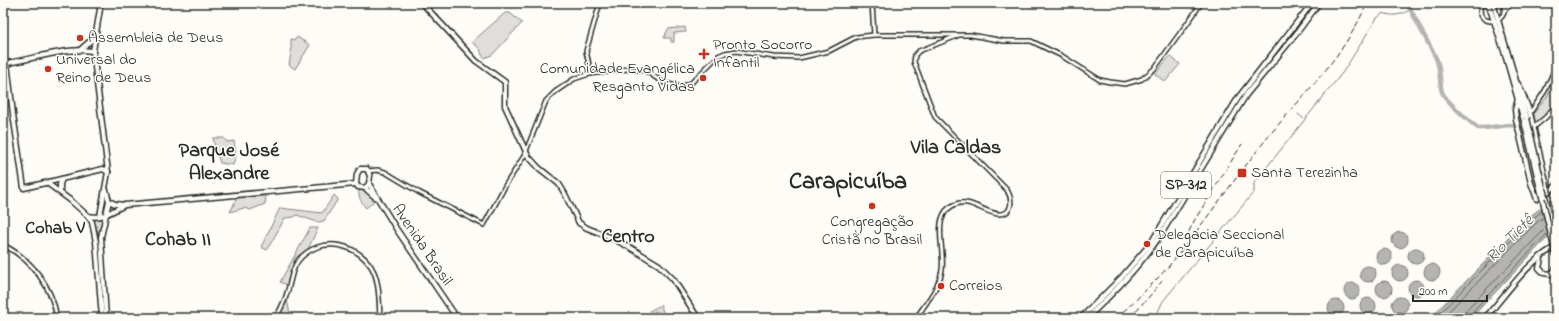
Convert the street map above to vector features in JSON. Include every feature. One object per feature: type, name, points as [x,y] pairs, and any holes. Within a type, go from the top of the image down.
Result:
[{"type":"main road","points":[[100,216],[106,190],[108,172],[93,51],[101,3]]},
{"type":"main road","points":[[422,3],[476,61],[505,82],[504,106],[528,156],[539,168],[559,184],[579,223],[587,228],[625,244],[659,264],[673,279],[698,318]]},
{"type":"main road","name":"SP-312","points":[[1081,318],[1121,278],[1151,244],[1238,98],[1312,3]]},
{"type":"main road","name":"SP-312","points":[[1087,318],[1117,289],[1149,253],[1246,95],[1296,34],[1319,3]]},
{"type":"main road","points":[[1488,3],[1496,20],[1516,80],[1556,256]]},
{"type":"main road","points":[[1493,3],[1496,20],[1525,120],[1556,239]]},
{"type":"main road","points":[[80,50],[96,36]]},
{"type":"main road","points":[[93,51],[80,50],[7,62],[13,114],[24,188],[103,169],[108,172]]},
{"type":"main road","points":[[1516,80],[1530,113],[1548,190]]},
{"type":"main road","points":[[1518,99],[1515,110],[1516,119],[1531,182],[1538,199],[1555,186]]},
{"type":"main road","points":[[356,184],[357,174],[360,169],[368,171],[370,176],[369,184],[365,188]]},
{"type":"main road","points":[[60,192],[60,184],[62,179]]},
{"type":"main road","points":[[46,182],[88,216],[92,222],[96,242],[102,318]]},
{"type":"main road","points":[[109,201],[115,204],[124,205],[356,184],[358,187],[365,188],[379,202]]},
{"type":"main road","name":"Avenida Brasil","points":[[369,184],[379,202],[457,318]]},
{"type":"main road","points":[[1547,184],[1550,186],[1555,186]]},
{"type":"main road","points":[[106,190],[109,201],[101,237],[106,318]]},
{"type":"main road","points":[[88,216],[106,215],[124,205]]},
{"type":"main road","points":[[1532,265],[1542,253],[1556,243]]},
{"type":"main road","points":[[1485,318],[1514,283],[1532,265],[1556,247]]},
{"type":"main road","points":[[1544,255],[1539,262],[1540,270],[1544,274],[1549,274],[1556,269]]},
{"type":"street","points":[[591,74],[586,51],[600,3]]},
{"type":"street","points":[[872,3],[874,35]]},
{"type":"street","points":[[368,171],[385,172],[420,193],[484,225],[505,186],[524,156],[547,99],[574,79],[591,74],[627,69],[644,70],[664,83],[680,87],[691,83],[714,60],[725,53],[736,51],[799,58],[829,51],[856,37],[874,35],[965,35],[982,36],[1006,41],[1026,41],[1036,43],[1072,61],[1084,71],[1100,80],[1125,84],[1142,79],[1154,69],[1201,3]]},
{"type":"street","points":[[1482,3],[1480,9],[1482,16],[1488,21],[1496,20],[1502,16],[1509,6],[1515,3]]},
{"type":"street","points":[[1503,3],[1504,12]]},
{"type":"street","points":[[916,318],[935,289],[942,270],[941,225],[945,212],[952,206],[966,203],[974,204],[1000,214],[1008,211],[1012,205],[1007,190],[935,117],[914,62],[915,55],[919,51],[958,35]]},
{"type":"street","points":[[1530,113],[1545,91],[1556,66]]},
{"type":"street","points":[[1533,128],[1546,117],[1556,105]]},
{"type":"street","points":[[370,176],[380,171]]},
{"type":"street","points":[[276,318],[287,294],[297,261],[308,251],[318,247],[335,244],[349,248],[358,254],[370,266],[377,280],[380,318]]},
{"type":"street","points":[[3,245],[28,262],[39,275],[52,300],[57,318]]},
{"type":"shaded area","points":[[505,13],[510,13],[522,23],[492,55],[484,58],[480,49],[472,42]]},
{"type":"shaded area","points":[[685,27],[686,32],[674,33],[674,42],[671,42],[671,38],[664,38],[668,29]]},
{"type":"shaded area","points":[[297,37],[310,45],[295,69],[289,65],[291,39],[295,40]]},
{"type":"shaded area","points":[[1170,56],[1180,64],[1165,82],[1155,74]]},
{"type":"shaded area","points":[[1556,79],[1554,104],[1552,108],[1537,122],[1535,120],[1534,113],[1547,97]]},
{"type":"shaded area","points":[[213,138],[224,138],[227,142],[234,141],[236,155],[233,165],[220,163]]},
{"type":"shaded area","points":[[359,190],[367,192],[374,201],[366,208],[360,199]]},
{"type":"shaded area","points":[[334,195],[338,199],[324,221],[317,222],[297,215],[294,217],[285,218],[267,250],[261,247],[280,208],[322,213]]},
{"type":"shaded area","points":[[266,196],[265,204],[250,210],[244,208],[230,212],[237,198]]},
{"type":"shaded area","points":[[103,218],[99,239],[101,273],[99,273],[98,232],[93,219]]},
{"type":"shaded area","points":[[310,228],[318,228],[308,249],[295,258],[287,285],[280,282]]},
{"type":"shaded area","points":[[287,300],[291,318],[278,318]]},
{"type":"shaded area","points":[[661,305],[664,316],[659,318],[648,318],[658,314],[656,311],[651,314],[649,311]]},
{"type":"water","name":"Rio Tietê","points":[[1556,196],[1556,231],[1541,244],[1471,318],[1430,318],[1529,217]]},
{"type":"water","points":[[1397,232],[1403,232],[1408,237],[1406,246],[1403,248],[1397,248],[1392,243],[1392,237]]},
{"type":"water","points":[[1413,248],[1419,248],[1424,253],[1422,262],[1419,264],[1413,264],[1408,259],[1408,253]]},
{"type":"water","points":[[1381,249],[1387,249],[1392,254],[1390,263],[1387,265],[1381,265],[1376,260],[1376,254]]},
{"type":"water","points":[[1429,264],[1435,264],[1440,269],[1438,278],[1435,280],[1429,280],[1424,275],[1424,269]]},
{"type":"water","points":[[1397,265],[1403,265],[1408,270],[1406,279],[1403,281],[1397,281],[1392,276],[1392,270]]},
{"type":"water","points":[[1365,266],[1371,266],[1376,271],[1374,280],[1371,282],[1365,282],[1360,277],[1360,271]]},
{"type":"water","points":[[1413,280],[1419,280],[1424,285],[1422,294],[1419,296],[1413,296],[1408,291],[1408,285]]},
{"type":"water","points":[[1381,281],[1387,281],[1392,286],[1390,295],[1387,297],[1381,297],[1376,292],[1376,286]]},
{"type":"water","points":[[1349,283],[1355,283],[1360,288],[1358,297],[1355,299],[1349,299],[1344,294],[1344,288]]},
{"type":"water","points":[[1397,297],[1403,297],[1408,302],[1406,311],[1403,313],[1397,313],[1392,308],[1392,302]]},
{"type":"water","points":[[1365,298],[1371,298],[1376,303],[1374,312],[1371,314],[1365,314],[1360,309],[1360,303]]},
{"type":"water","points":[[1333,300],[1339,300],[1344,305],[1342,314],[1339,316],[1333,316],[1328,311],[1328,305]]},
{"type":"waterway","points":[[1407,3],[1436,58],[1439,66],[1440,84],[1444,96],[1464,117],[1478,128],[1509,125],[1522,127]]},
{"type":"waterway","points":[[1155,318],[1163,301],[1254,192],[1254,183],[1343,72],[1377,18],[1383,13],[1397,15],[1410,10]]},
{"type":"waterway","points":[[1298,114],[1304,119]]},
{"type":"waterway","points":[[1551,193],[1556,199]]},
{"type":"railway","points":[[1116,318],[1168,267],[1268,137],[1336,57],[1358,22],[1367,3]]},
{"type":"railway","points":[[1185,240],[1194,221],[1242,144]]},
{"type":"railway","points":[[1129,318],[1162,281]]},
{"type":"place","name":"Assembleia de Deus","points":[[80,38]]},
{"type":"place","name":"Pronto Socorro Infantil","points":[[704,54]]},
{"type":"place","name":"Universal do Reino de Deus","points":[[48,69]]},
{"type":"place","name":"Comunidade Evangélica Resganto Vidas","points":[[703,78]]},
{"type":"place","name":"Santa Terezinha","points":[[1242,173]]},
{"type":"place","name":"Congregação Cristã no Brasil","points":[[872,206]]},
{"type":"place","name":"Delegacia Seccional de Carapicuíba","points":[[1147,244]]},
{"type":"place","name":"Correios","points":[[941,286]]},
{"type":"district","name":"Vila Caldas","points":[[956,148]]},
{"type":"district","name":"Parque José Alexandre","points":[[229,162]]},
{"type":"district","name":"Carapicuíba","points":[[848,182]]},
{"type":"district","name":"Cohab V","points":[[55,229]]},
{"type":"district","name":"Centro","points":[[628,237]]},
{"type":"district","name":"Cohab II","points":[[178,240]]}]
